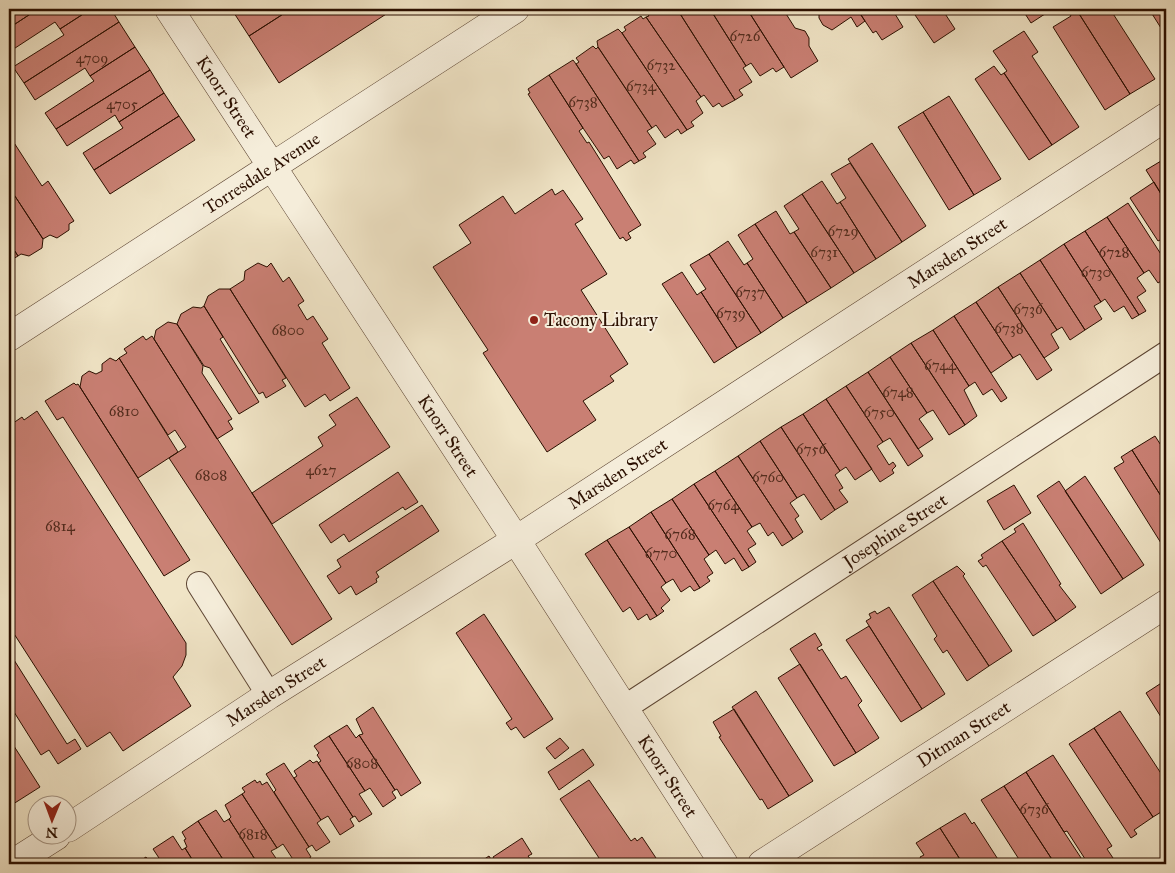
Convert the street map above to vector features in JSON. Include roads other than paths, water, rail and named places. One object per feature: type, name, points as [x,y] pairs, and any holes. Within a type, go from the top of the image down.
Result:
[{"type":"street","name":"Knorr Street","points":[[169,9],[516,540],[724,864]]},
{"type":"street","name":"Torresdale Avenue","points":[[9,336],[515,9]]},
{"type":"street","name":"Marsden Street","points":[[78,821],[269,695],[516,540],[1166,118]]},
{"type":"street","name":"Ditman Street","points":[[762,864],[1166,604]]},
{"type":"street","points":[[12,864],[40,846]]},
{"type":"lane","name":"Josephine Street","points":[[624,708],[1166,354]]},
{"type":"lane","points":[[199,584],[269,695]]},
{"type":"place","name":"Tacony Library","points":[[534,320]]}]
